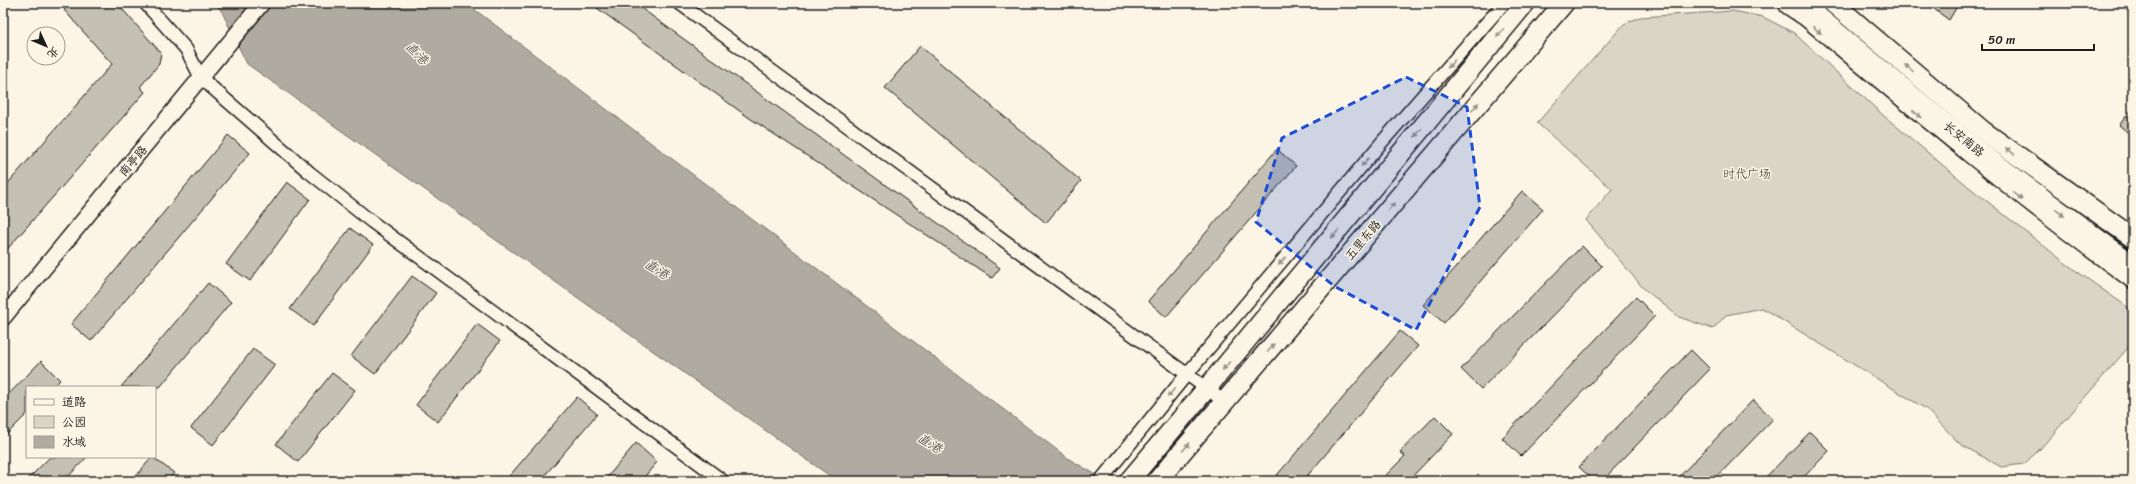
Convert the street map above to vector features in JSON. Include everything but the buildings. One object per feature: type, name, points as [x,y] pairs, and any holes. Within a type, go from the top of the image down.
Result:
[{"type":"main road","points":[[1128,481],[1207,388],[1525,3]]},
{"type":"main road","name":"五里东路","points":[[1159,479],[1564,3]]},
{"type":"main road","name":"长安南路","points":[[1832,3],[1983,132],[2133,238]]},
{"type":"main road","name":"长安南路","points":[[1794,5],[1972,146],[2133,265]]},
{"type":"street","points":[[145,3],[186,48],[201,78],[309,172],[372,222],[723,481]]},
{"type":"street","name":"南亭路","points":[[3,318],[262,3]]},
{"type":"street","points":[[679,3],[1225,402]]},
{"type":"street","points":[[1100,481],[1187,374],[1382,142],[1504,3]]},
{"type":"street","points":[[1794,5],[1804,19],[1964,155],[2065,233],[2133,282]]},
{"type":"highlighted area","points":[[1406,77],[1467,107],[1480,207],[1416,330],[1334,286],[1256,222],[1282,138]]},
{"type":"green space","name":"时代广场","points":[[1733,11],[1763,17],[1794,33],[1884,116],[1969,187],[2068,265],[2133,311],[2133,342],[2041,448],[2024,464],[2001,467],[1960,444],[1926,409],[1762,308],[1726,315],[1713,329],[1679,317],[1643,288],[1586,220],[1612,189],[1537,123],[1624,24],[1640,17]]},
{"type":"water","name":"直港","points":[[215,3],[466,3],[1069,459],[1107,481],[837,481],[247,64],[222,12]]}]
